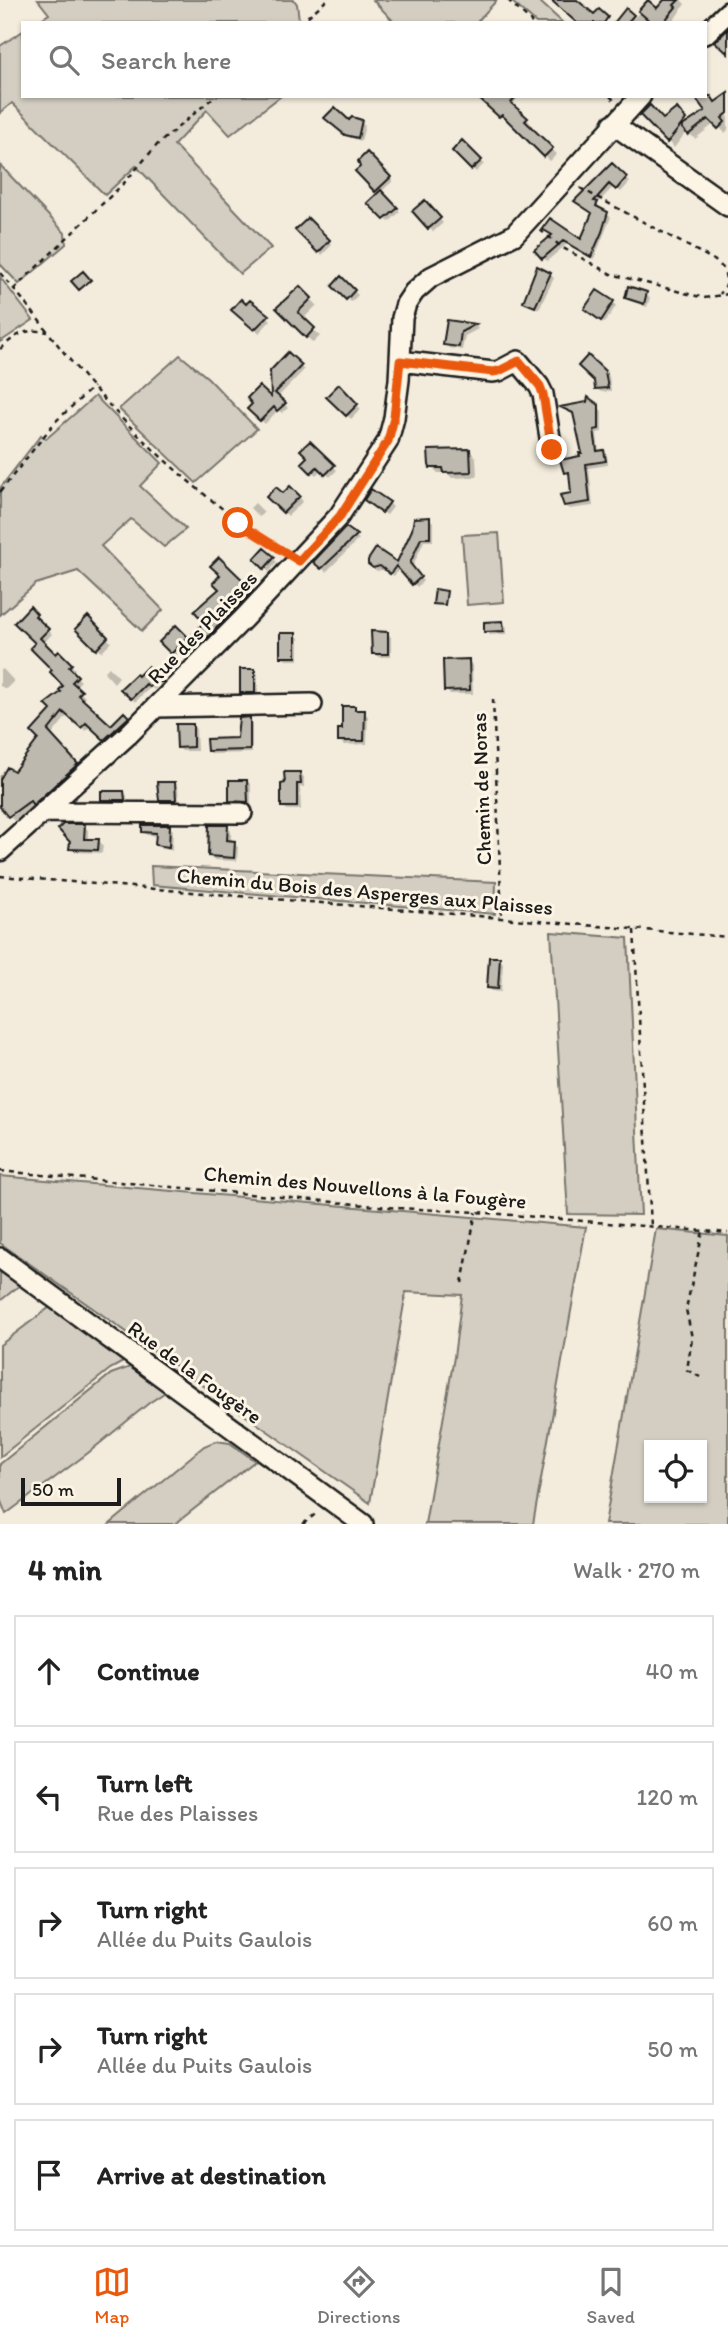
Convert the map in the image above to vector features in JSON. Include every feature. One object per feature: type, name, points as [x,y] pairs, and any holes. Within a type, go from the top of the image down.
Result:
[{"type":"street","points":[[707,32],[728,12]]},
{"type":"street","name":"Rue des Plaisses","points":[[0,851],[156,707],[340,516],[388,441],[394,418],[402,318],[406,304],[414,292],[431,277],[514,235],[639,98]]},
{"type":"street","points":[[613,124],[728,206]]},
{"type":"street","points":[[400,361],[493,372],[519,361],[540,386],[543,394],[552,450]]},
{"type":"street","points":[[156,707],[312,704]]},
{"type":"street","points":[[44,812],[242,813]]},
{"type":"street","name":"Rue de la Fougère","points":[[0,1258],[363,1524]]},
{"type":"path","points":[[302,21],[327,0]]},
{"type":"path","points":[[508,0],[530,21]]},
{"type":"path","points":[[14,289],[125,182],[158,145],[213,98]]},
{"type":"path","points":[[565,180],[714,260],[724,269],[727,284],[719,295]]},
{"type":"path","points":[[529,221],[563,248],[611,274],[704,298],[728,293]]},
{"type":"path","points":[[0,273],[123,420],[191,484],[238,523],[299,561]]},
{"type":"path","points":[[0,349],[15,336],[32,329],[48,332]]},
{"type":"path","points":[[0,492],[55,422],[93,387]]},
{"type":"path","name":"Chemin de Noras","points":[[493,699],[502,919]]},
{"type":"path","name":"Chemin du Bois des Asperges aux Plaisses","points":[[0,876],[728,937]]},
{"type":"path","points":[[634,930],[651,1226]]},
{"type":"path","name":"Chemin des Nouvellons à la Fougère","points":[[0,1171],[400,1208],[728,1233]]},
{"type":"path","points":[[462,1283],[476,1212]]},
{"type":"path","points":[[700,1377],[687,1370],[692,1338],[686,1309],[703,1231]]},
{"type":"path","points":[[303,1524],[332,1502]]},
{"type":"shaded area","points":[[38,0],[294,0],[299,20],[38,21],[49,14]]},
{"type":"shaded area","points":[[373,0],[497,0],[478,21],[393,21]]},
{"type":"shaded area","points":[[510,0],[538,0],[561,21],[534,21]]},
{"type":"shaded area","points":[[21,32],[21,98],[278,98],[230,135],[207,110],[174,145],[271,248],[240,274],[136,166],[105,195],[12,103],[0,113],[0,46]]},
{"type":"shaded area","points":[[0,165],[65,233],[66,244],[19,284],[0,264]]},
{"type":"shaded area","points":[[0,277],[33,320],[0,342]]},
{"type":"shaded area","points":[[180,355],[208,378],[257,429],[196,483],[119,409]]},
{"type":"shaded area","points":[[95,396],[162,463],[140,486],[186,529],[164,547],[131,519],[101,546],[163,610],[142,631],[78,571],[36,584],[0,615],[0,488],[41,435],[46,439]]},
{"type":"shaded area","points":[[499,533],[504,602],[467,605],[462,535]]},
{"type":"shaded area","points":[[151,866],[496,882],[495,914],[152,885]]},
{"type":"shaded area","points":[[551,932],[628,938],[641,1215],[568,1214]]},
{"type":"shaded area","points":[[0,1176],[586,1227],[533,1524],[425,1524],[462,1295],[406,1292],[370,1503],[0,1243]]},
{"type":"shaded area","points":[[656,1229],[728,1236],[728,1524],[605,1524]]},
{"type":"shaded area","points":[[0,1269],[20,1285],[0,1301]]},
{"type":"shaded area","points":[[50,1307],[123,1362],[110,1369],[0,1457],[0,1345]]},
{"type":"shaded area","points":[[130,1367],[167,1391],[6,1514],[0,1499],[0,1464],[111,1374]]},
{"type":"shaded area","points":[[216,1441],[230,1443],[255,1461],[175,1524],[110,1524],[204,1446]]},
{"type":"building","points":[[551,0],[577,0],[594,14],[599,9],[608,17],[605,21],[575,21]]},
{"type":"building","points":[[648,0],[657,8],[664,0],[679,0],[665,21],[650,21],[638,11]]},
{"type":"building","points":[[626,8],[634,15],[629,21],[616,21]]},
{"type":"building","points":[[728,29],[728,54],[715,42]]},
{"type":"building","points":[[728,93],[728,113],[722,118],[725,122],[718,129],[708,119],[688,135],[681,127],[705,111],[695,98],[711,96],[715,102]]},
{"type":"building","points":[[478,98],[515,98],[511,103],[528,118],[525,121],[553,148],[544,157],[502,115],[499,117]]},
{"type":"building","points":[[650,105],[663,119],[677,108],[686,119],[667,143],[640,115]]},
{"type":"building","points":[[335,107],[349,120],[352,117],[362,120],[358,138],[345,135],[324,118]]},
{"type":"building","points":[[462,140],[482,160],[471,170],[452,151]]},
{"type":"building","points":[[367,152],[391,177],[375,192],[355,171],[360,167],[358,161]]},
{"type":"building","points":[[612,163],[627,177],[616,190],[609,184],[594,201],[598,202],[596,206],[608,212],[591,257],[563,241],[542,259],[534,250],[552,235],[542,229],[550,218],[581,239],[592,213],[574,201]]},
{"type":"building","points":[[381,190],[398,208],[384,220],[367,203]]},
{"type":"building","points":[[425,200],[441,218],[428,229],[412,211]]},
{"type":"building","points":[[308,218],[330,240],[318,253],[295,230]]},
{"type":"building","points":[[537,266],[551,273],[535,307],[523,302]]},
{"type":"building","points":[[83,271],[91,280],[79,290],[71,281]]},
{"type":"building","points":[[341,276],[355,290],[346,300],[332,286]]},
{"type":"building","points":[[300,286],[312,298],[298,312],[315,328],[306,338],[276,308]]},
{"type":"building","points":[[628,286],[647,292],[644,304],[625,298]]},
{"type":"building","points":[[597,290],[614,301],[601,321],[584,309]]},
{"type":"building","points":[[241,299],[246,304],[250,300],[269,315],[254,330],[231,310]]},
{"type":"building","points":[[447,320],[476,324],[461,332],[459,347],[443,345]]},
{"type":"building","points":[[288,352],[302,365],[275,393],[286,403],[277,411],[274,407],[260,421],[247,409],[252,404],[247,398],[259,386],[271,397],[270,371]]},
{"type":"building","points":[[588,355],[605,371],[608,388],[595,389],[594,381],[578,366]]},
{"type":"building","points":[[339,384],[358,404],[346,416],[326,397]]},
{"type":"building","points":[[588,397],[599,405],[599,429],[594,430],[597,451],[604,450],[606,461],[586,464],[590,502],[564,506],[560,495],[571,493],[569,472],[564,473],[560,460],[580,456],[579,453],[582,453],[573,413],[560,407],[587,402]]},
{"type":"building","points":[[310,441],[335,465],[325,475],[317,467],[311,473],[301,463],[307,457],[300,450]]},
{"type":"building","points":[[470,449],[471,472],[444,473],[443,468],[430,468],[428,450]]},
{"type":"building","points":[[290,486],[300,496],[283,513],[266,497],[276,487],[283,493]]},
{"type":"building","points":[[371,489],[390,502],[382,513],[364,500]]},
{"type":"building","points":[[430,517],[430,538],[421,538],[410,563],[421,577],[412,585],[396,566],[390,574],[380,566],[373,568],[368,564],[376,548],[397,562],[412,530],[414,518]]},
{"type":"building","points":[[346,527],[357,535],[321,569],[313,562]]},
{"type":"building","points":[[264,548],[275,557],[264,569],[254,559]]},
{"type":"building","points":[[219,557],[253,590],[200,645],[191,636],[204,622],[194,611],[219,589],[213,583],[220,575],[210,566]]},
{"type":"building","points":[[435,589],[447,591],[445,605],[433,604]]},
{"type":"building","points":[[30,606],[37,614],[35,616],[49,629],[40,638],[56,654],[59,651],[72,664],[69,667],[78,676],[72,682],[82,691],[78,695],[111,725],[124,712],[129,717],[104,740],[86,723],[81,728],[63,712],[48,731],[78,764],[33,805],[30,801],[8,817],[0,807],[0,779],[7,767],[14,771],[38,739],[31,732],[51,710],[45,704],[61,692],[59,690],[63,686],[50,672],[52,670],[30,648],[35,643],[14,623]]},
{"type":"building","points":[[88,616],[108,637],[96,650],[75,629]]},
{"type":"building","points":[[503,621],[504,631],[484,632],[484,622]]},
{"type":"building","points":[[176,625],[188,637],[171,654],[159,642]]},
{"type":"building","points":[[371,631],[388,632],[388,654],[372,654]]},
{"type":"building","points":[[280,633],[296,633],[296,657],[280,657]]},
{"type":"building","points":[[469,659],[470,690],[444,691],[443,660]]},
{"type":"building","points":[[148,666],[164,682],[153,682],[149,687],[146,684],[131,699],[120,689]]},
{"type":"building","points":[[240,669],[255,669],[255,693],[240,693]]},
{"type":"building","points":[[342,706],[355,706],[355,710],[365,710],[364,741],[338,741],[338,729],[342,729]]},
{"type":"building","points":[[250,717],[250,750],[207,751],[206,739],[237,738],[239,718]]},
{"type":"building","points":[[176,724],[193,724],[193,747],[177,748]]},
{"type":"building","points":[[284,772],[300,772],[297,807],[281,807]]},
{"type":"building","points":[[229,780],[247,780],[248,802],[229,801]]},
{"type":"building","points":[[157,782],[175,782],[176,800],[159,800]]},
{"type":"building","points":[[101,791],[124,791],[125,800],[101,800]]},
{"type":"building","points":[[63,824],[85,824],[84,839],[99,839],[98,850],[69,849],[70,842],[58,829]]},
{"type":"building","points":[[142,825],[170,825],[169,847],[155,845],[156,833],[142,832]]},
{"type":"building","points":[[209,825],[228,825],[227,840],[235,841],[234,858],[208,856]]},
{"type":"building","points":[[489,957],[500,957],[498,989],[487,988]]},
{"type":"route","points":[[238,523],[299,561],[340,516],[388,441],[394,418],[400,361],[493,372],[519,361],[540,386],[543,394],[552,450]]}]
